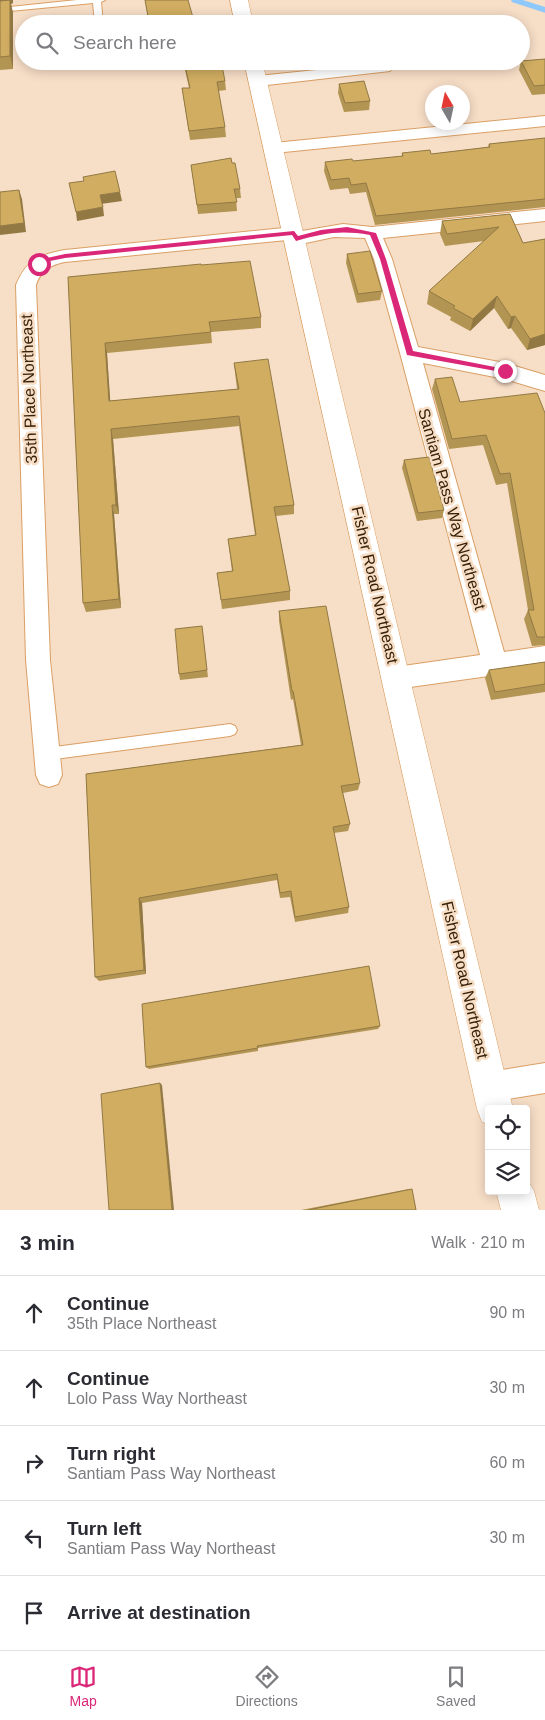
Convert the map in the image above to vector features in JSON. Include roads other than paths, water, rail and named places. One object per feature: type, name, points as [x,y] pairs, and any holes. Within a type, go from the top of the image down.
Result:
[{"type":"street","points":[[239,0],[242,15]]},
{"type":"street","name":"Fisher Road Northeast","points":[[255,70],[493,1098]]},
{"type":"street","points":[[258,81],[365,70]]},
{"type":"street","points":[[274,148],[545,121]]},
{"type":"street","name":"35th Place Northeast","points":[[50,775],[38,650],[26,285],[30,273],[39,264],[49,259],[65,256],[295,236],[347,229],[372,233],[545,215]]},
{"type":"street","name":"Santiam Pass Way Northeast","points":[[372,233],[383,259],[410,353],[495,665]]},
{"type":"street","points":[[410,353],[505,371],[545,383]]},
{"type":"street","points":[[396,678],[545,657]]},
{"type":"street","points":[[493,1098],[545,1078]]},
{"type":"street","points":[[516,1195],[520,1210]]},
{"type":"lane","points":[[97,0],[98,15]]},
{"type":"lane","points":[[0,10],[101,0]]},
{"type":"lane","points":[[47,754],[230,730]]},
{"type":"waterway","points":[[514,0],[545,10]]}]
